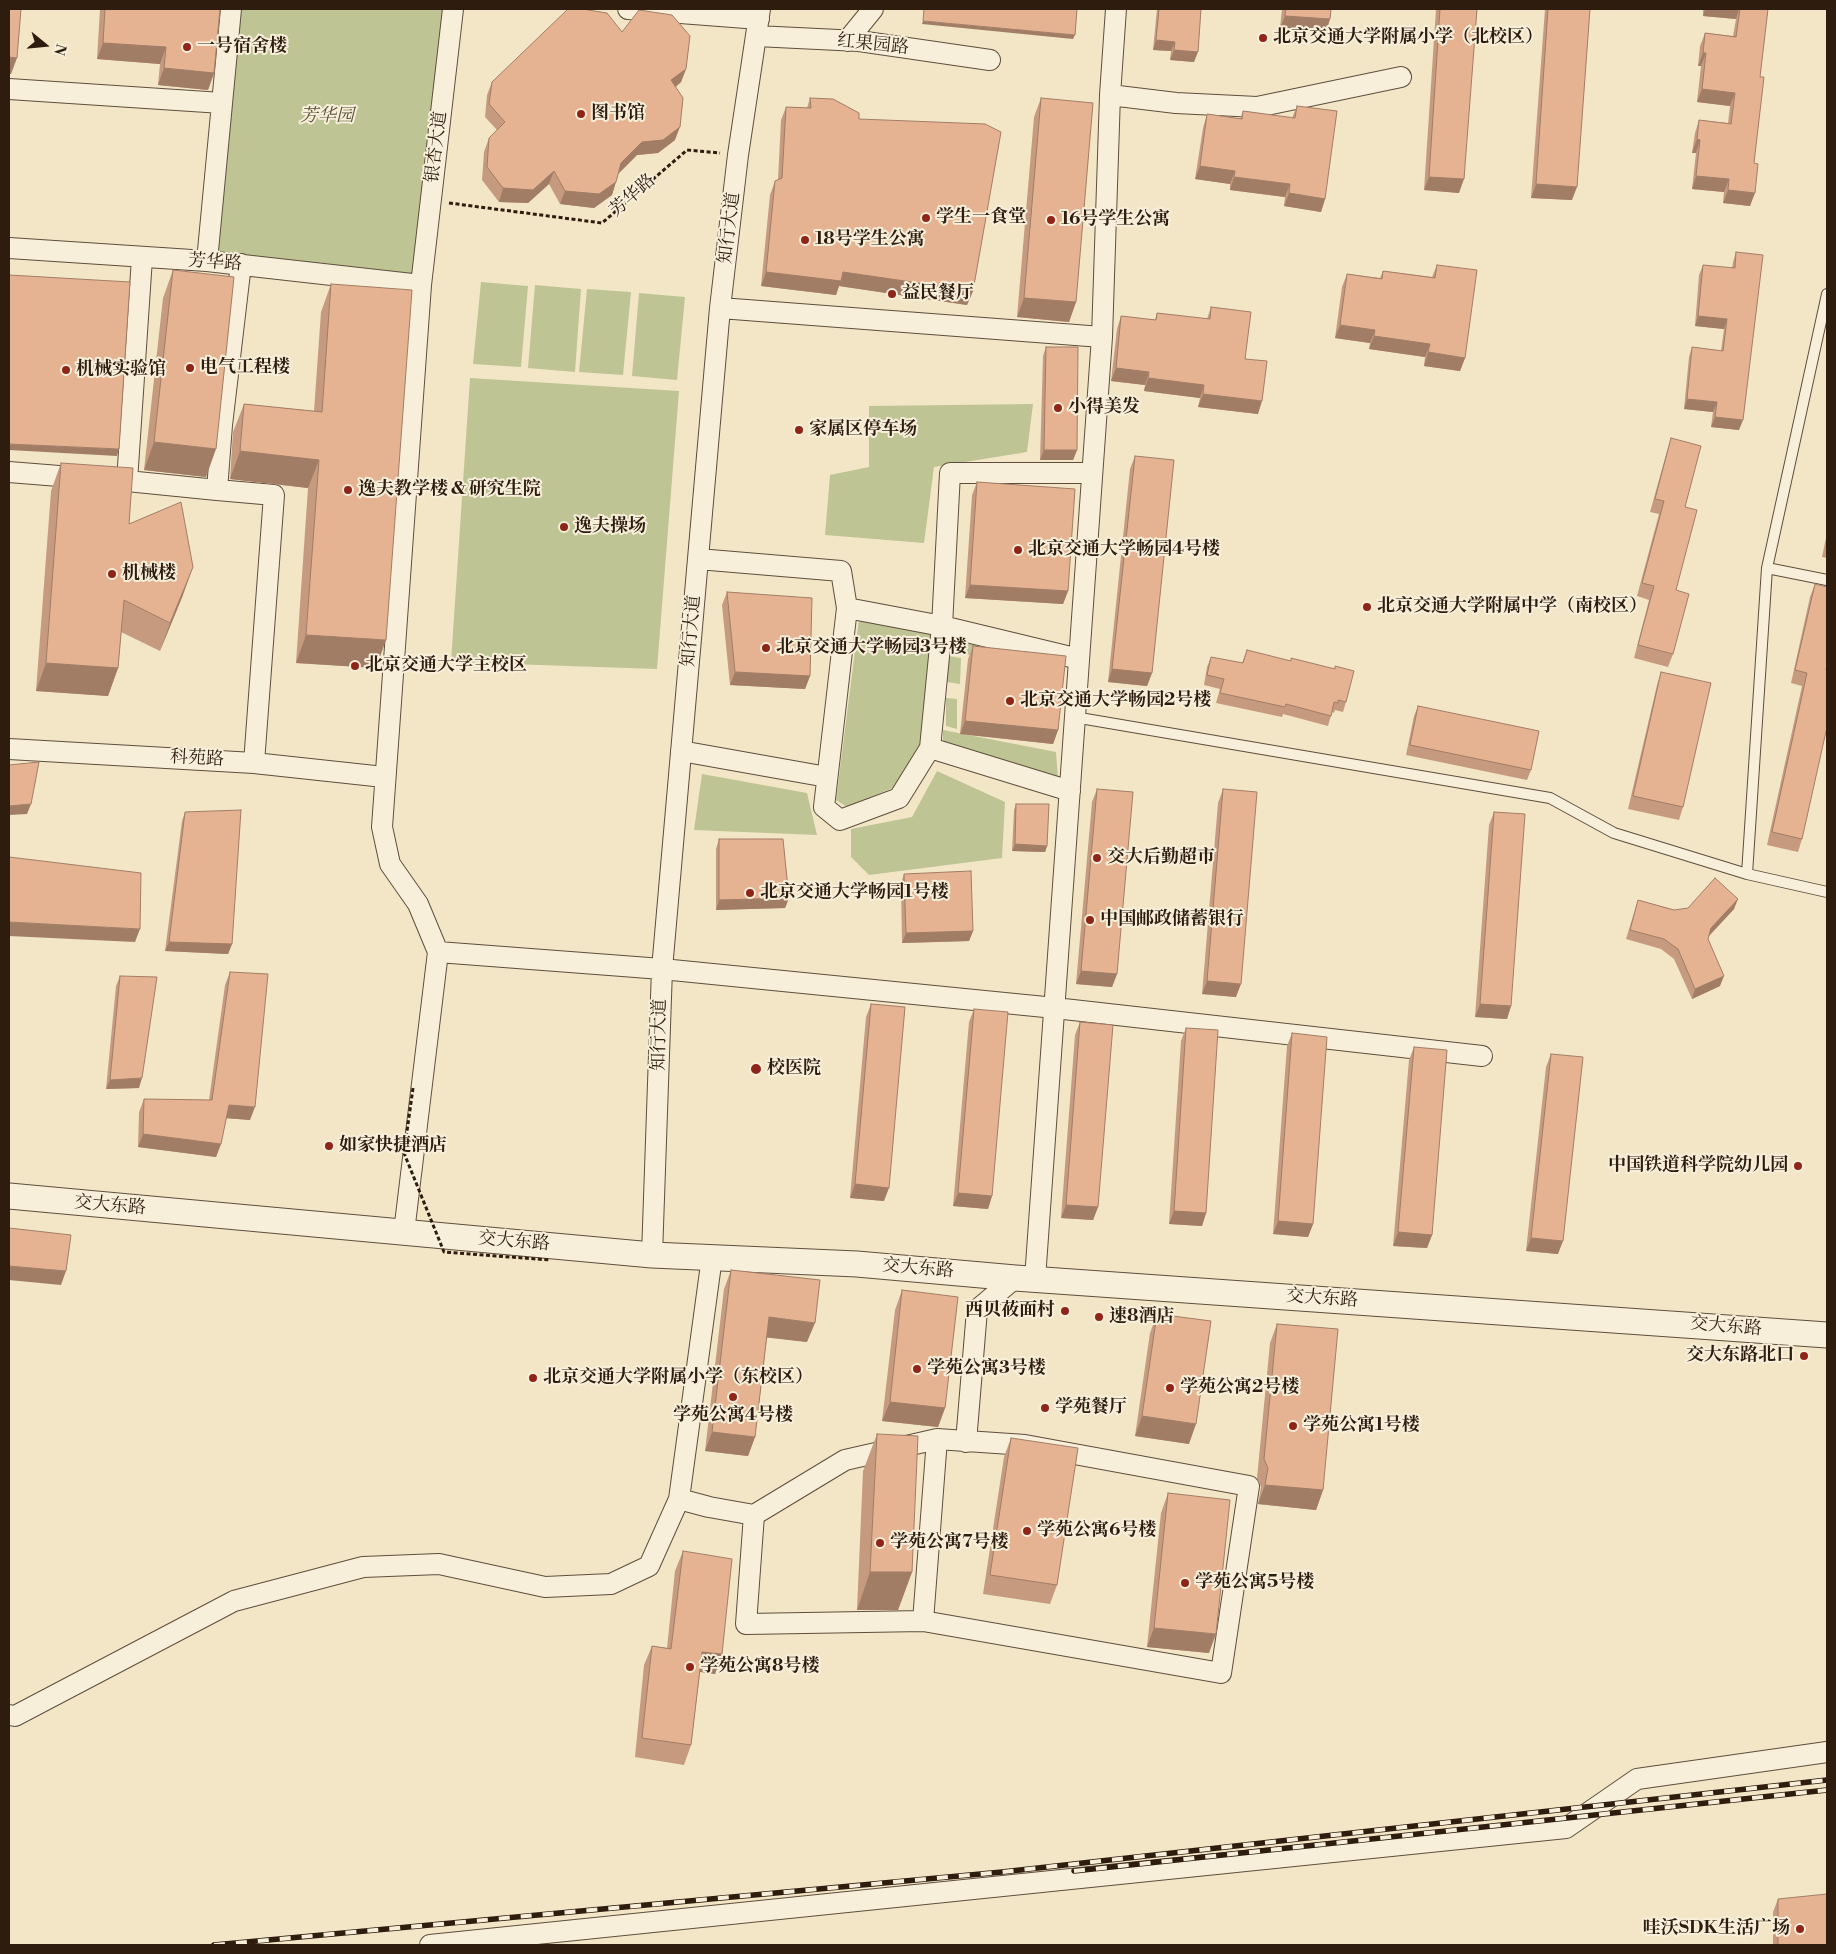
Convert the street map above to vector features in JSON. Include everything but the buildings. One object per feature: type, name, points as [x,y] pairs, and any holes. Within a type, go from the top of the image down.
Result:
[{"type":"street","points":[[207,261],[231,9]]},
{"type":"street","name":"银杏大道","points":[[438,952],[418,904],[390,864],[382,827],[384,777],[420,285],[453,9]]},
{"type":"street","name":"红果园路","points":[[628,9],[759,21],[847,41],[990,60]]},
{"type":"street","points":[[847,41],[873,9]]},
{"type":"street","points":[[966,1442],[977,1310],[1025,1279],[1055,1008],[1102,337],[1110,95],[1116,9]]},
{"type":"street","name":"知行大道","points":[[652,1256],[662,969],[720,308],[738,155],[759,21]]},
{"type":"street","points":[[1110,95],[1176,103],[1256,107],[1401,77]]},
{"type":"street","points":[[9,89],[222,103]]},
{"type":"street","name":"芳华路","points":[[9,248],[241,264],[420,285]]},
{"type":"street","points":[[127,481],[142,258]]},
{"type":"street","points":[[217,490],[222,425],[241,264]]},
{"type":"street","points":[[720,308],[1102,337]]},
{"type":"street","points":[[9,472],[274,495],[254,762]]},
{"type":"street","points":[[698,559],[840,571],[847,608],[824,807],[840,820],[899,798],[930,748],[942,626],[950,473],[1092,473]]},
{"type":"street","points":[[847,608],[942,626],[1079,658]]},
{"type":"street","points":[[930,748],[1070,791]]},
{"type":"street","name":"科苑路","points":[[9,749],[254,762],[384,777]]},
{"type":"street","points":[[681,751],[827,777]]},
{"type":"street","points":[[404,1232],[438,952],[662,969],[1055,1008],[1482,1056]]},
{"type":"street","name":"交大东路","points":[[9,1196],[652,1256],[857,1264],[1025,1279],[1827,1335]]},
{"type":"street","points":[[9,1715],[14,1716],[234,1601],[363,1568],[439,1564],[545,1587],[611,1584],[649,1566],[679,1499],[712,1258]]},
{"type":"street","points":[[679,1499],[709,1508],[754,1515],[845,1460],[937,1439],[1025,1445],[1249,1486],[1221,1673],[923,1621],[746,1624],[754,1515]]},
{"type":"street","points":[[923,1621],[937,1439]]},
{"type":"street","points":[[430,1945],[1566,1828],[1637,1778],[1827,1752]]},
{"type":"lane","points":[[1747,874],[1767,568],[1822,341],[1827,294]]},
{"type":"lane","points":[[1767,568],[1827,580]]},
{"type":"lane","points":[[1074,717],[1550,798],[1614,832],[1747,874],[1827,892]]},
{"type":"path","name":"芳华路","points":[[431,200],[602,223],[687,150],[738,155]]},
{"type":"path","points":[[413,1088],[404,1153],[444,1252],[550,1260]]},
{"type":"green space","name":"芳华园","points":[[231,9],[448,9],[413,284],[208,252]]},
{"type":"green space","points":[[481,282],[528,286],[521,367],[473,364]]},
{"type":"green space","points":[[535,285],[581,289],[575,372],[528,368]]},
{"type":"green space","points":[[587,289],[631,292],[623,375],[579,372]]},
{"type":"green space","points":[[639,293],[685,297],[677,380],[632,376]]},
{"type":"green space","name":"逸夫操场","points":[[470,378],[679,391],[657,669],[451,662]]},
{"type":"green space","points":[[1033,404],[1027,452],[934,467],[924,543],[825,535],[830,475],[869,467],[869,406]]},
{"type":"green space","points":[[859,619],[933,631],[923,744],[897,786],[847,807],[836,800]]},
{"type":"green space","points":[[949,637],[1064,667],[947,652]]},
{"type":"green space","points":[[948,656],[961,658],[960,684],[947,682]]},
{"type":"green space","points":[[946,698],[957,699],[957,729],[946,726]]},
{"type":"green space","points":[[943,730],[1056,752],[1058,778],[943,747]]},
{"type":"green space","points":[[937,771],[1005,802],[1002,858],[869,875],[851,857],[851,829],[912,817]]},
{"type":"green space","points":[[702,774],[807,793],[817,835],[694,830]]},
{"type":"railway","points":[[214,1945],[1002,1872],[1827,1780]]},
{"type":"railway","points":[[1074,1871],[1827,1790]]},
{"type":"place","name":"北京交通大学附属小学（北校区）","points":[[1263,38]]},
{"type":"place","name":"一号宿舍楼","points":[[187,47]]},
{"type":"place","name":"图书馆","points":[[581,114]]},
{"type":"place","name":"学生一食堂","points":[[926,218]]},
{"type":"place","name":"16号学生公寓","points":[[1051,220]]},
{"type":"place","name":"18号学生公寓","points":[[805,240]]},
{"type":"place","name":"益民餐厅","points":[[892,294]]},
{"type":"place","name":"电气工程楼","points":[[190,368]]},
{"type":"place","name":"机械实验馆","points":[[66,370]]},
{"type":"place","name":"小得美发","points":[[1058,408]]},
{"type":"place","name":"家属区停车场","points":[[799,430]]},
{"type":"place","name":"逸夫教学楼 & 研究生院","points":[[348,490]]},
{"type":"place","name":"逸夫操场","points":[[564,527]]},
{"type":"place","name":"北京交通大学畅园4号楼","points":[[1018,550]]},
{"type":"place","name":"机械楼","points":[[112,574]]},
{"type":"place","name":"北京交通大学附属中学（南校区）","points":[[1367,607]]},
{"type":"place","name":"北京交通大学畅园3号楼","points":[[766,648]]},
{"type":"place","name":"北京交通大学主校区","points":[[355,666]]},
{"type":"place","name":"北京交通大学畅园2号楼","points":[[1010,701]]},
{"type":"place","name":"交大后勤超市","points":[[1097,858]]},
{"type":"place","name":"北京交通大学畅园1号楼","points":[[750,893]]},
{"type":"place","name":"中国邮政储蓄银行","points":[[1090,920]]},
{"type":"place","name":"校医院","points":[[756,1069]]},
{"type":"place","name":"如家快捷酒店","points":[[329,1146]]},
{"type":"place","name":"中国铁道科学院幼儿园","points":[[1798,1166]]},
{"type":"place","name":"西贝莜面村","points":[[1065,1311]]},
{"type":"place","name":"速8酒店","points":[[1099,1317]]},
{"type":"place","name":"交大东路北口","points":[[1804,1356]]},
{"type":"place","name":"学苑公寓3号楼","points":[[917,1369]]},
{"type":"place","name":"北京交通大学附属小学（东校区）","points":[[533,1378]]},
{"type":"place","name":"学苑公寓2号楼","points":[[1170,1388]]},
{"type":"place","name":"学苑公寓4号楼","points":[[733,1397]]},
{"type":"place","name":"学苑餐厅","points":[[1045,1408]]},
{"type":"place","name":"学苑公寓1号楼","points":[[1293,1426]]},
{"type":"place","name":"学苑公寓6号楼","points":[[1027,1531]]},
{"type":"place","name":"学苑公寓7号楼","points":[[880,1543]]},
{"type":"place","name":"学苑公寓5号楼","points":[[1185,1583]]},
{"type":"place","name":"学苑公寓8号楼","points":[[690,1667]]},
{"type":"place","name":"哇沃SDK生活广场","points":[[1800,1929]]}]
